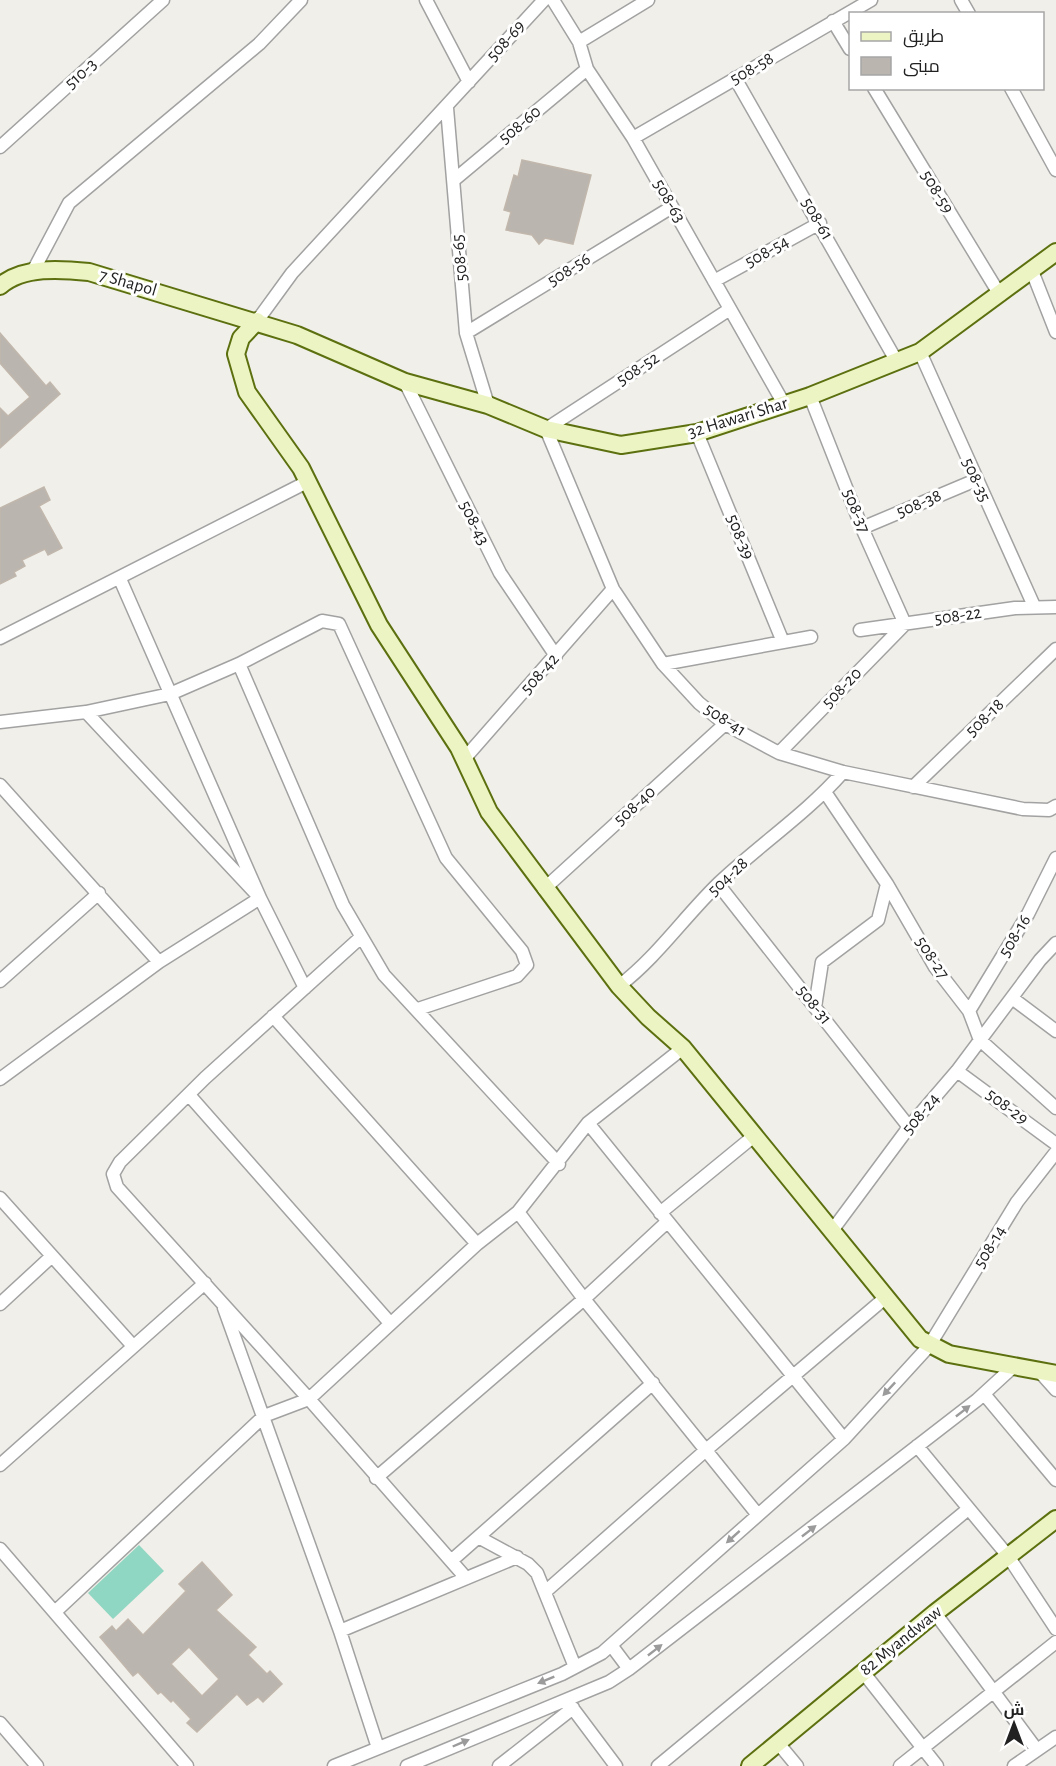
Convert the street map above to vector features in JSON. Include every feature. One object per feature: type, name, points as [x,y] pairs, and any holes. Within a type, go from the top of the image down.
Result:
[{"type":"street","points":[[32,273],[69,202],[259,44],[301,0]]},
{"type":"street","points":[[426,0],[469,82]]},
{"type":"street","name":"508-69","points":[[257,321],[292,273],[447,108],[544,0]]},
{"type":"street","name":"508-63","points":[[553,0],[579,42],[586,69],[633,138],[784,404]]},
{"type":"street","points":[[579,42],[648,0]]},
{"type":"street","name":"510-3","points":[[0,147],[155,2]]},
{"type":"street","name":"508-58","points":[[633,138],[862,2]]},
{"type":"street","points":[[833,21],[849,47]]},
{"type":"street","name":"508-60","points":[[454,180],[586,69]]},
{"type":"street","name":"508-61","points":[[735,78],[820,223],[897,362]]},
{"type":"street","name":"508-59","points":[[875,90],[1000,296]]},
{"type":"street","points":[[1012,90],[1056,170]]},
{"type":"street","name":"508-65","points":[[447,108],[466,333],[488,405]]},
{"type":"street","name":"508-56","points":[[466,333],[672,207]]},
{"type":"street","name":"508-54","points":[[714,281],[820,223]]},
{"type":"street","name":"32 Hawari Shar","points":[[257,321],[297,335],[405,382],[488,405],[546,429],[621,445],[697,433],[810,396],[920,352],[1000,296],[1056,252]]},
{"type":"street","name":"7 Shapol","points":[[3,279],[59,269],[89,272],[257,321]]},
{"type":"street","points":[[1032,271],[1056,332]]},
{"type":"street","name":"508-52","points":[[546,429],[730,309]]},
{"type":"street","points":[[257,321],[245,332],[238,346],[237,362],[241,377],[255,407],[293,455],[309,481],[379,625],[465,758],[483,803],[544,889],[619,986],[648,1017],[683,1047],[911,1331],[929,1346],[949,1354],[1056,1374]]},
{"type":"street","name":"508-35","points":[[920,352],[1034,606]]},
{"type":"street","name":"508-43","points":[[405,382],[500,573],[556,656]]},
{"type":"street","name":"508-37","points":[[810,396],[862,528],[905,624]]},
{"type":"street","name":"508-41","points":[[546,429],[613,589],[663,664],[699,704],[725,724],[779,753],[843,772],[1023,809],[1049,810],[1056,806]]},
{"type":"street","name":"508-39","points":[[697,433],[783,642]]},
{"type":"street","name":"508-38","points":[[862,528],[976,480]]},
{"type":"street","points":[[0,638],[309,481]]},
{"type":"street","points":[[120,579],[260,898],[305,988]]},
{"type":"street","name":"508-42","points":[[465,758],[613,589]]},
{"type":"street","name":"508-22","points":[[860,630],[1034,606],[1056,607]]},
{"type":"street","points":[[0,722],[86,712],[170,694],[239,664],[322,621],[339,624],[446,858],[522,951],[527,965],[517,976],[418,1009]]},
{"type":"street","name":"508-20","points":[[779,753],[905,624]]},
{"type":"street","points":[[663,664],[811,636]]},
{"type":"street","name":"508-18","points":[[913,787],[1056,649]]},
{"type":"street","points":[[239,664],[343,905],[360,938],[384,975],[418,1009],[559,1164]]},
{"type":"street","points":[[86,712],[260,898]]},
{"type":"street","name":"508-40","points":[[544,889],[725,724]]},
{"type":"street","name":"504-28","points":[[619,986],[642,968],[718,884],[825,792],[843,772]]},
{"type":"street","points":[[0,785],[159,962]]},
{"type":"street","name":"508-27","points":[[825,792],[887,884],[935,967],[969,1011],[980,1040],[1025,1083],[1056,1108]]},
{"type":"street","name":"508-16","points":[[969,1011],[1028,914],[1056,858]]},
{"type":"street","name":"508-31","points":[[718,884],[909,1127]]},
{"type":"street","points":[[815,1007],[822,962],[878,920],[887,884]]},
{"type":"street","points":[[2,974],[99,893]]},
{"type":"street","points":[[0,1079],[159,962],[260,898]]},
{"type":"street","points":[[360,938],[189,1095],[120,1162],[113,1174],[117,1187],[309,1399],[466,1578]]},
{"type":"street","name":"508-24","points":[[831,1232],[909,1127],[957,1071],[1056,943]]},
{"type":"street","points":[[1012,998],[1056,1031]]},
{"type":"street","points":[[273,1016],[477,1244]]},
{"type":"street","points":[[56,1611],[264,1416],[309,1399],[477,1244],[518,1212],[559,1164],[588,1123],[683,1047]]},
{"type":"street","name":"508-29","points":[[957,1071],[1056,1144]]},
{"type":"street","points":[[189,1095],[390,1323]]},
{"type":"street","points":[[588,1123],[844,1438]]},
{"type":"street","points":[[376,1478],[584,1299],[664,1218],[754,1136]]},
{"type":"street","name":"508-14","points":[[334,1766],[575,1667],[611,1645],[844,1438],[929,1346],[1017,1202],[1056,1152]]},
{"type":"street","points":[[0,1198],[134,1346]]},
{"type":"street","points":[[518,1212],[584,1299],[758,1515]]},
{"type":"street","points":[[0,1304],[52,1256]]},
{"type":"street","points":[[0,1465],[205,1283]]},
{"type":"street","points":[[545,1592],[706,1450],[885,1298]]},
{"type":"street","points":[[222,1302],[340,1631],[378,1748]]},
{"type":"street","points":[[407,1766],[570,1704],[629,1669],[984,1394],[1013,1366]]},
{"type":"street","points":[[1039,1371],[1056,1390]]},
{"type":"street","points":[[451,1561],[480,1538],[653,1383]]},
{"type":"street","points":[[984,1394],[1056,1480]]},
{"type":"street","points":[[917,1446],[967,1510],[1008,1556],[1056,1629]]},
{"type":"street","points":[[658,1766],[967,1510]]},
{"type":"street","name":"82 Myandwaw","points":[[750,1766],[935,1613],[1056,1519]]},
{"type":"street","points":[[480,1538],[517,1557],[537,1573],[575,1667]]},
{"type":"street","points":[[0,1549],[56,1611],[187,1766]]},
{"type":"street","points":[[340,1631],[517,1557]]},
{"type":"street","points":[[935,1613],[1037,1750]]},
{"type":"street","points":[[900,1766],[1056,1642]]},
{"type":"street","points":[[611,1645],[629,1669]]},
{"type":"street","points":[[863,1672],[937,1766]]},
{"type":"street","points":[[570,1704],[614,1765]]},
{"type":"street","points":[[499,1766],[570,1704]]},
{"type":"street","points":[[0,1723],[38,1766]]},
{"type":"street","points":[[1014,1766],[1027,1762],[1037,1750],[1056,1737]]},
{"type":"street","points":[[778,1743],[797,1766]]},
{"type":"green space","points":[[139,1545],[164,1571],[113,1619],[88,1593]]},
{"type":"building","points":[[522,160],[591,175],[573,244],[545,238],[539,244],[532,235],[506,230],[511,212],[504,210],[514,175],[518,177]]},
{"type":"building","points":[[0,333],[46,386],[50,382],[60,394],[0,448],[0,408],[8,416],[30,397],[0,363]]},
{"type":"building","points":[[44,487],[50,500],[39,506],[62,548],[48,555],[45,549],[22,560],[25,566],[14,572],[16,576],[0,584],[0,508]]},
{"type":"building","points":[[202,1562],[232,1595],[216,1610],[256,1647],[248,1655],[267,1674],[270,1671],[282,1684],[263,1702],[258,1697],[247,1705],[237,1694],[197,1732],[187,1723],[191,1719],[173,1700],[171,1702],[161,1692],[158,1694],[138,1672],[133,1676],[100,1637],[112,1626],[116,1631],[128,1619],[143,1635],[186,1591],[179,1584]],"holes":[[[189,1647],[219,1679],[202,1696],[171,1664]]]}]
